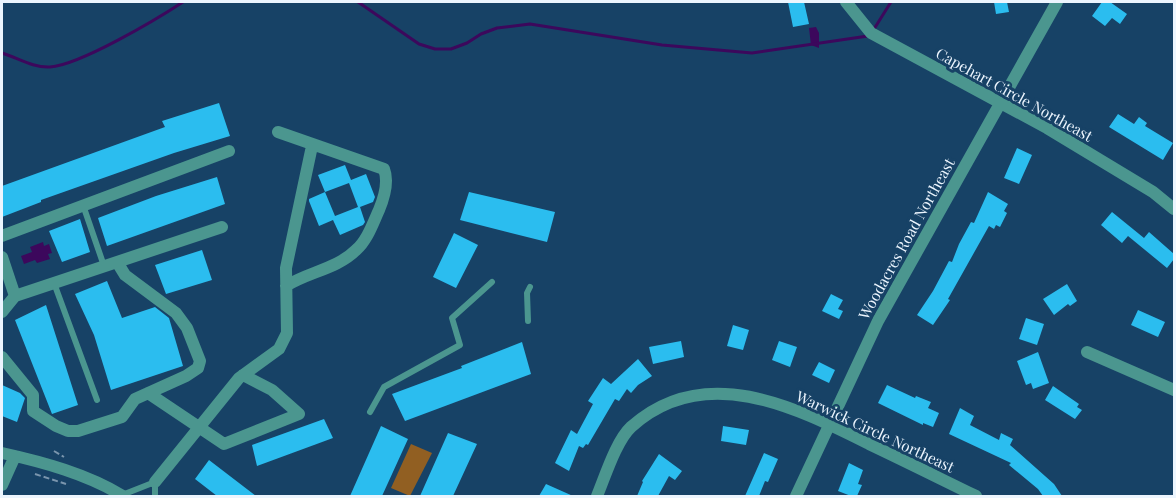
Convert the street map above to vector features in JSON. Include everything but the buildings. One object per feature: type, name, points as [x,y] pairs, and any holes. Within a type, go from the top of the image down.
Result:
[{"type":"street","name":"Capehart Circle Northeast","points":[[846,2],[871,33],[1047,129],[1153,192],[1174,209]]},
{"type":"street","name":"Woodacres Road Northeast","points":[[796,496],[878,321],[1057,2]]},
{"type":"street","points":[[278,132],[312,146],[384,169],[387,177],[383,201],[358,249],[338,263],[300,277],[286,286]]},
{"type":"street","points":[[155,482],[243,375],[279,349],[283,343],[287,333],[286,268],[312,146]]},
{"type":"street","points":[[2,236],[230,151]]},
{"type":"street","points":[[2,312],[15,296],[222,228]]},
{"type":"street","points":[[2,256],[15,296]]},
{"type":"street","points":[[2,357],[33,395],[33,411],[46,421],[68,431],[78,431],[122,417],[135,399],[186,376],[198,368],[200,361],[187,328],[176,313],[125,275],[117,262]]},
{"type":"street","points":[[1087,352],[1174,390]]},
{"type":"street","points":[[148,393],[224,444],[299,414],[272,390],[243,375]]},
{"type":"street","name":"Warwick Circle Northeast","points":[[597,496],[629,428],[654,410],[674,400],[699,394],[738,394],[764,398],[830,424],[976,496]]},
{"type":"street","points":[[2,453],[62,469],[111,488],[122,496]]},
{"type":"street","points":[[2,485],[15,456]]},
{"type":"lane","points":[[83,206],[104,267]]},
{"type":"lane","points":[[370,412],[384,387],[460,345],[452,318],[492,282]]},
{"type":"lane","points":[[54,284],[97,400]]},
{"type":"lane","points":[[528,321],[527,293],[530,287]]},
{"type":"lane","points":[[122,496],[155,482],[155,496]]},
{"type":"path","points":[[31,473],[72,485]]},
{"type":"shaded area","points":[[816,27],[819,33],[819,48],[811,45],[809,28]]},
{"type":"shaded area","points":[[43,242],[44,246],[49,244],[52,253],[48,254],[50,259],[37,263],[35,260],[24,264],[21,256],[32,252],[30,247]]},
{"type":"shaded area","points":[[411,444],[432,453],[410,496],[391,488]]},
{"type":"waterway","points":[[2,53],[38,66],[50,67],[63,64],[118,40],[183,2]]},
{"type":"waterway","points":[[358,2],[419,44],[435,49],[451,49],[497,28],[530,24],[662,45],[752,53],[868,36]]},
{"type":"waterway","points":[[874,29],[891,2]]}]
